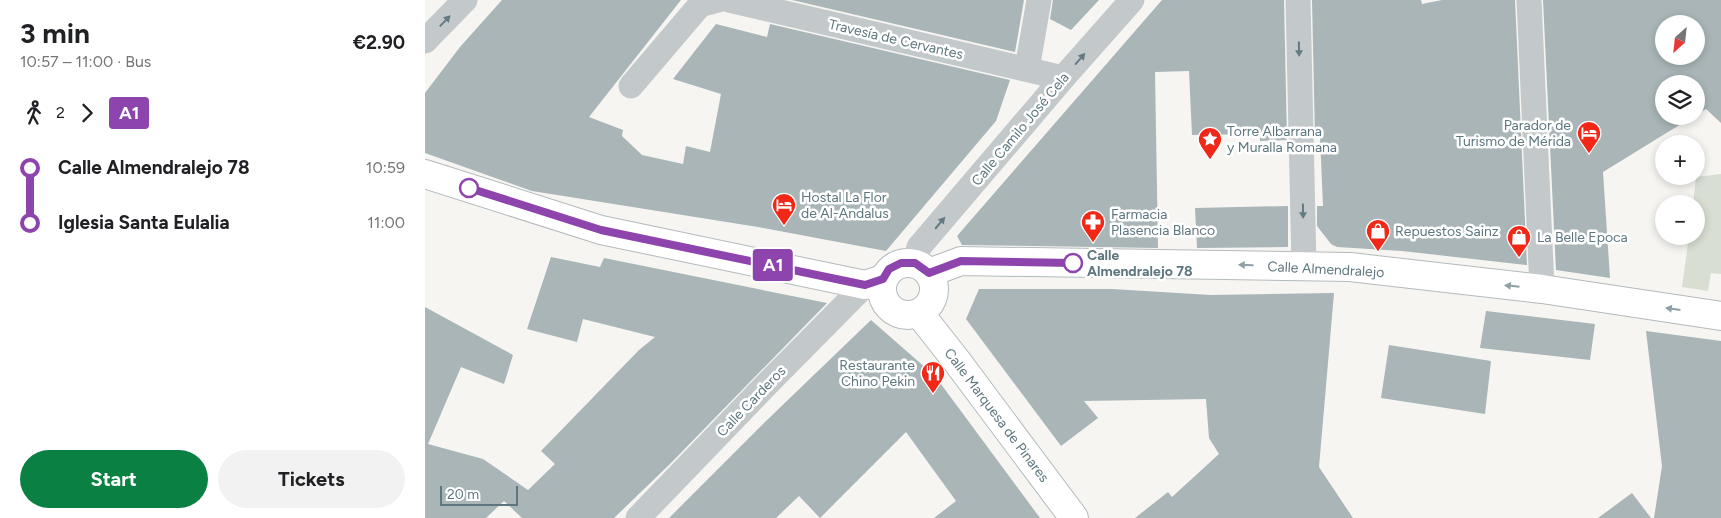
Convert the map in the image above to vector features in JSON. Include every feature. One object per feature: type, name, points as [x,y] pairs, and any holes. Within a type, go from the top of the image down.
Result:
[{"type":"main road","points":[[425,174],[601,230],[874,282],[890,308],[902,314],[919,313],[930,302],[934,289],[922,268],[901,263],[889,269],[874,282]]},
{"type":"main road","name":"Calle Almendralejo","points":[[922,268],[961,261],[1350,267],[1542,289],[1721,316]]},
{"type":"main road","name":"Calle Marquesa de Pinares","points":[[919,313],[1074,518]]},
{"type":"street","points":[[425,41],[465,0]]},
{"type":"street","points":[[631,86],[700,5],[718,0]]},
{"type":"street","name":"Travesía de Cervantes","points":[[729,0],[1063,78]]},
{"type":"street","points":[[1027,70],[1039,0]]},
{"type":"street","name":"Calle Camilo José Cela","points":[[922,268],[919,247],[1132,0]]},
{"type":"street","points":[[1297,0],[1304,266]]},
{"type":"street","points":[[1529,0],[1542,289]]},
{"type":"street","name":"Calle Carderos","points":[[638,518],[768,383],[874,282]]},
{"type":"shaded area","points":[[1721,174],[1721,274],[1711,273],[1708,291],[1682,287],[1688,245],[1705,245],[1705,195],[1694,195],[1695,185],[1705,185],[1705,176]]},
{"type":"building","points":[[502,0],[681,0],[589,117],[623,130],[622,136],[642,155],[683,164],[686,146],[710,152],[721,94],[673,79],[716,24],[767,37],[770,24],[1010,80],[996,121],[886,251],[758,227],[532,191],[425,153],[425,93],[460,47]]},
{"type":"building","points":[[792,0],[1024,0],[1015,52]]},
{"type":"building","points":[[1053,0],[1099,0],[1071,30],[1050,19]]},
{"type":"building","points":[[1162,0],[1284,0],[1287,140],[1260,141],[1260,134],[1192,135],[1189,71],[1155,72],[1158,248],[962,245],[957,236]]},
{"type":"building","points":[[1312,0],[1421,0],[1422,4],[1442,0],[1515,0],[1527,265],[1402,251],[1337,247],[1331,244],[1317,226],[1317,206],[1323,206],[1320,137],[1315,138]]},
{"type":"building","points":[[1543,0],[1721,0],[1721,123],[1705,110],[1705,75],[1655,75],[1655,125],[1679,125],[1663,135],[1655,135],[1655,140],[1603,172],[1610,278],[1556,270]]},
{"type":"building","points":[[1288,206],[1288,247],[1197,248],[1195,208]]},
{"type":"building","points":[[551,257],[600,267],[604,258],[827,303],[671,463],[614,518],[522,518],[504,501],[486,518],[425,518],[425,307],[513,355],[504,384],[461,367],[428,444],[483,459],[528,490],[555,464],[541,451],[639,350],[655,337],[583,319],[577,342],[527,329]]},
{"type":"building","points":[[979,289],[1112,289],[1211,295],[1334,293],[1319,467],[1353,518],[1135,518],[1168,492],[1172,497],[1219,454],[1209,438],[1206,399],[1084,401],[1098,418],[1061,446],[966,319]]},
{"type":"building","points":[[1486,311],[1595,324],[1590,360],[1480,348]]},
{"type":"building","points":[[871,320],[935,376],[1040,518],[934,518],[956,501],[906,432],[820,518],[799,496],[776,518],[669,518],[765,422]]},
{"type":"building","points":[[1646,331],[1721,341],[1721,518],[1654,518],[1662,466]]},
{"type":"building","points":[[1389,345],[1491,361],[1485,414],[1381,398]]},
{"type":"building","points":[[1632,493],[1651,518],[1598,518]]},
{"type":"bus line","name":"A1","points":[[469,188],[601,230],[865,285],[883,279],[889,269],[901,263],[915,263],[929,273],[961,261],[1073,263]]},
{"type":"place","name":"Parador de Turismo de Mérida","points":[[1589,154]]},
{"type":"place","name":"Torre Albarrana y Muralla Romana","points":[[1210,160]]},
{"type":"place","name":"Hostal La Flor de Al-Andalus","points":[[784,226]]},
{"type":"place","name":"Farmacia Plasencia Blanco","points":[[1093,243]]},
{"type":"place","name":"Repuestos Sainz","points":[[1378,252]]},
{"type":"place","name":"La Belle Epoca","points":[[1519,258]]},
{"type":"place","name":"Calle Almendralejo 78","points":[[1073,263]]},
{"type":"place","name":"Restaurante Chino Pekin","points":[[933,394]]}]
